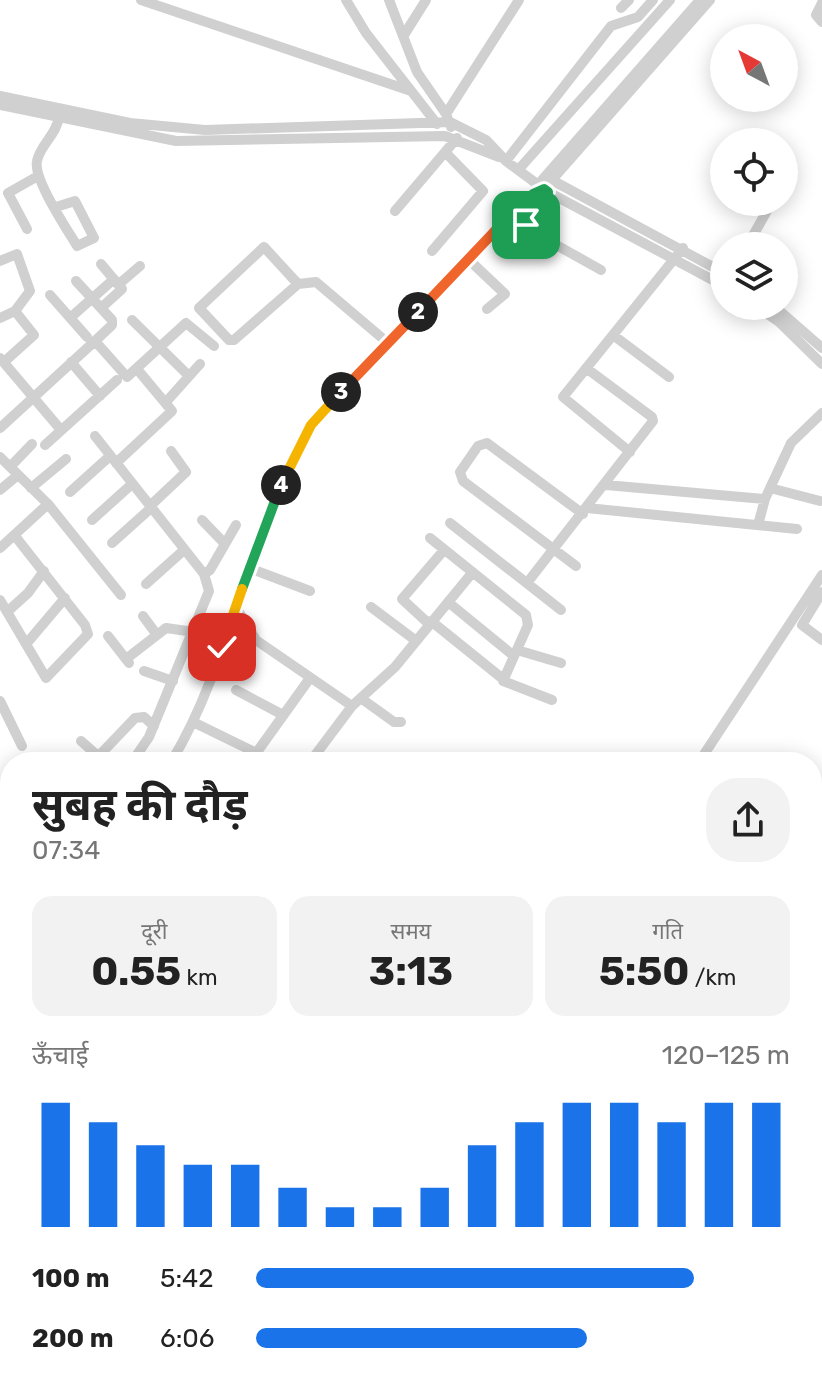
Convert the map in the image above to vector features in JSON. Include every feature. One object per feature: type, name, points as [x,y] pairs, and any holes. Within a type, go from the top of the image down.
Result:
[{"type":"street","points":[[141,0],[411,91]]},
{"type":"street","points":[[346,0],[366,33],[434,120],[451,137],[504,159],[523,171],[542,190],[710,278]]},
{"type":"street","points":[[389,0],[417,72],[448,118],[451,137],[445,152],[395,211]]},
{"type":"street","points":[[404,35],[426,0]]},
{"type":"street","points":[[448,118],[519,0]]},
{"type":"street","points":[[176,752],[193,722],[269,510],[311,425],[385,340],[542,190],[700,0]]},
{"type":"street","points":[[628,88],[710,0]]},
{"type":"street","points":[[504,159],[611,26],[638,17],[661,2]]},
{"type":"street","points":[[523,171],[661,2]]},
{"type":"street","points":[[822,3],[816,15],[822,22]]},
{"type":"street","points":[[0,96],[130,123],[205,130],[448,118],[486,140],[504,159]]},
{"type":"street","points":[[0,105],[176,141],[451,137]]},
{"type":"street","points":[[56,207],[75,201],[94,238],[77,247],[38,176],[37,158],[58,126],[59,117]]},
{"type":"street","points":[[432,251],[483,191],[445,152]]},
{"type":"street","points":[[27,229],[8,193],[38,176]]},
{"type":"street","points":[[542,190],[683,248],[710,264]]},
{"type":"street","points":[[542,190],[526,228],[601,270]]},
{"type":"street","points":[[298,284],[264,247],[199,308],[229,340],[234,340],[298,284],[316,282],[364,319],[385,340]]},
{"type":"street","points":[[630,452],[564,400],[586,368],[683,248]]},
{"type":"street","points":[[0,261],[17,254],[30,286],[30,291],[15,311],[0,318]]},
{"type":"street","points":[[468,259],[505,294],[487,309]]},
{"type":"street","points":[[101,264],[122,290],[101,308]]},
{"type":"street","points":[[70,318],[92,298],[140,266]]},
{"type":"street","points":[[0,428],[71,362],[91,339],[113,322],[76,281]]},
{"type":"street","points":[[50,295],[126,376],[188,323],[214,346]]},
{"type":"street","points":[[15,311],[34,335],[2,360],[61,430]]},
{"type":"street","points":[[132,320],[189,376]]},
{"type":"street","points":[[776,320],[822,364]]},
{"type":"street","points":[[790,320],[822,348]]},
{"type":"street","points":[[613,335],[669,377]]},
{"type":"street","points":[[71,362],[100,396]]},
{"type":"street","points":[[166,402],[200,364]]},
{"type":"street","points":[[527,583],[653,421],[652,417],[586,368]]},
{"type":"street","points":[[70,492],[170,413],[166,402],[137,369]]},
{"type":"street","points":[[45,445],[117,380]]},
{"type":"street","points":[[758,525],[767,493],[791,443],[822,413]]},
{"type":"street","points":[[95,436],[204,574],[209,591],[154,726],[138,752]]},
{"type":"street","points":[[576,566],[461,479],[460,472],[478,446],[487,443],[585,511],[797,529]]},
{"type":"street","points":[[0,490],[32,444]]},
{"type":"street","points":[[112,543],[186,472],[171,451]]},
{"type":"street","points":[[0,457],[48,504],[121,595]]},
{"type":"street","points":[[31,488],[66,459]]},
{"type":"street","points":[[92,520],[132,484]]},
{"type":"street","points":[[606,485],[767,493],[820,501]]},
{"type":"street","points":[[0,548],[48,504]]},
{"type":"street","points":[[202,520],[225,544]]},
{"type":"street","points":[[450,523],[561,610]]},
{"type":"street","points":[[204,574],[210,570],[236,525]]},
{"type":"street","points":[[0,600],[47,678],[86,637],[85,625],[15,536]]},
{"type":"street","points":[[430,538],[528,619],[503,679]]},
{"type":"street","points":[[146,584],[184,550]]},
{"type":"street","points":[[444,550],[402,599],[507,685],[552,700]]},
{"type":"street","points":[[249,568],[310,591]]},
{"type":"street","points":[[7,612],[28,593],[44,571]]},
{"type":"street","points":[[318,752],[357,702],[395,667],[472,573]]},
{"type":"street","points":[[706,752],[822,575]]},
{"type":"street","points":[[27,643],[65,598]]},
{"type":"street","points":[[820,600],[802,627],[822,640]]},
{"type":"street","points":[[448,602],[515,653],[561,663]]},
{"type":"street","points":[[236,607],[256,640],[310,678],[394,722],[401,722]]},
{"type":"street","points":[[371,607],[415,640]]},
{"type":"street","points":[[143,616],[157,635]]},
{"type":"street","points":[[108,636],[128,662],[169,627],[194,632]]},
{"type":"street","points":[[144,671],[173,681]]},
{"type":"street","points":[[193,722],[257,752],[310,678]]},
{"type":"street","points":[[236,690],[283,715]]},
{"type":"street","points":[[0,701],[22,746]]},
{"type":"street","points":[[103,752],[135,718],[144,717],[154,726]]},
{"type":"street","points":[[81,741],[90,752]]},
{"type":"route","points":[[222,647],[269,510],[311,425],[468,259],[533,194],[544,189],[548,192],[534,208],[526,225]]}]
